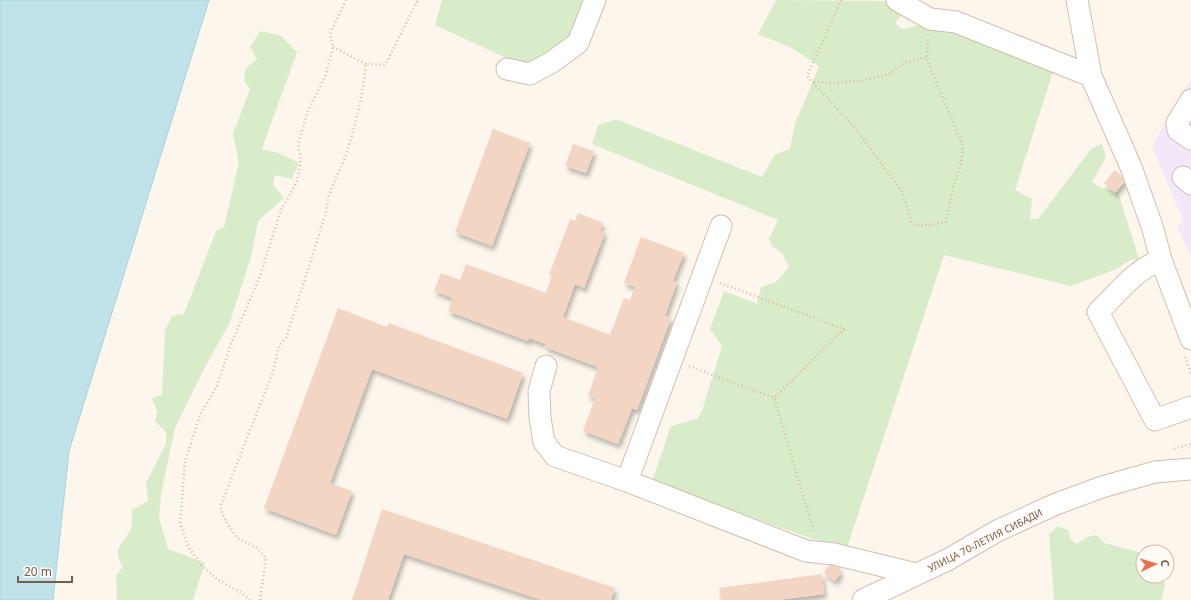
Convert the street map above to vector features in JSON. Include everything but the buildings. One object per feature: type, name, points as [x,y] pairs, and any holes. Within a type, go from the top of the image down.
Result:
[{"type":"street","points":[[507,68],[530,74],[552,62],[578,43],[595,0]]},
{"type":"street","points":[[897,0],[933,20],[956,22],[1091,76]]},
{"type":"street","points":[[1077,0],[1091,76],[1131,167],[1153,229],[1161,260],[1191,339]]},
{"type":"street","points":[[1191,100],[1177,123],[1178,130],[1191,139]]},
{"type":"street","points":[[627,481],[721,226]]},
{"type":"street","points":[[1161,260],[1147,266],[1130,280],[1098,312],[1155,420],[1191,407]]},
{"type":"street","points":[[546,366],[539,391],[540,418],[544,442],[555,456],[627,481],[806,551],[819,552],[916,574]]},
{"type":"street","name":"УЛИЦА 70-ЛЕТИЯ СИБАДИ","points":[[863,600],[949,559],[997,531],[1056,504],[1089,492],[1155,472],[1191,469]]},
{"type":"path","points":[[250,600],[239,591],[218,580],[202,566],[189,548],[180,522],[186,462],[200,414],[217,386],[230,347],[260,276],[281,210],[297,182],[301,159],[298,144],[308,111],[325,77],[333,47],[330,34],[346,0]]},
{"type":"path","points":[[333,47],[366,64],[385,65],[418,0]]},
{"type":"path","points":[[841,0],[808,76],[856,129],[901,190],[911,222],[921,226],[946,222],[953,188],[961,164],[963,146],[944,105],[927,57],[928,36],[933,20]]},
{"type":"path","points":[[814,82],[864,80],[889,74],[906,62],[927,57]]},
{"type":"path","points":[[260,600],[266,558],[258,548],[236,538],[224,518],[220,507],[273,372],[279,346],[286,338],[326,213],[326,200],[346,153],[363,96],[366,64]]},
{"type":"path","points":[[703,277],[844,329],[774,398]]},
{"type":"path","points":[[672,360],[774,398]]},
{"type":"path","points":[[774,398],[819,552]]},
{"type":"shaded area","points":[[1191,79],[1191,257],[1177,226],[1183,220],[1152,146]]},
{"type":"green space","points":[[442,0],[606,0],[599,21],[573,38],[545,61],[519,64],[435,25]]},
{"type":"green space","points":[[776,0],[888,1],[905,12],[895,23],[902,29],[935,22],[1053,72],[1015,190],[1032,199],[1030,219],[1038,219],[1091,149],[1102,144],[1106,157],[1092,182],[1099,187],[1118,192],[1139,259],[1131,260],[1114,270],[1071,286],[944,255],[847,548],[813,539],[657,485],[653,478],[671,426],[697,419],[702,411],[722,346],[710,329],[724,291],[757,304],[761,287],[776,282],[789,267],[782,253],[773,247],[769,239],[778,220],[592,144],[598,125],[616,119],[762,177],[775,154],[790,149],[795,124],[819,66],[790,47],[758,34]]},
{"type":"green space","points":[[260,31],[281,36],[297,52],[262,149],[279,153],[299,163],[292,179],[275,175],[273,185],[284,198],[258,221],[251,257],[230,322],[204,369],[175,428],[161,494],[159,518],[168,549],[205,563],[193,600],[117,600],[116,575],[123,567],[118,555],[119,547],[131,528],[132,510],[148,501],[146,483],[166,444],[166,432],[155,421],[157,411],[152,398],[162,395],[165,330],[172,316],[184,314],[216,231],[224,227],[239,162],[233,134],[250,89],[244,81],[246,68],[257,59],[250,47]]},
{"type":"green space","points":[[1058,526],[1068,530],[1071,540],[1077,544],[1087,537],[1097,535],[1104,543],[1135,551],[1135,584],[1165,584],[1161,600],[1054,600],[1049,534]]},
{"type":"water","points":[[0,0],[209,0],[69,451],[53,600],[0,600]]}]
